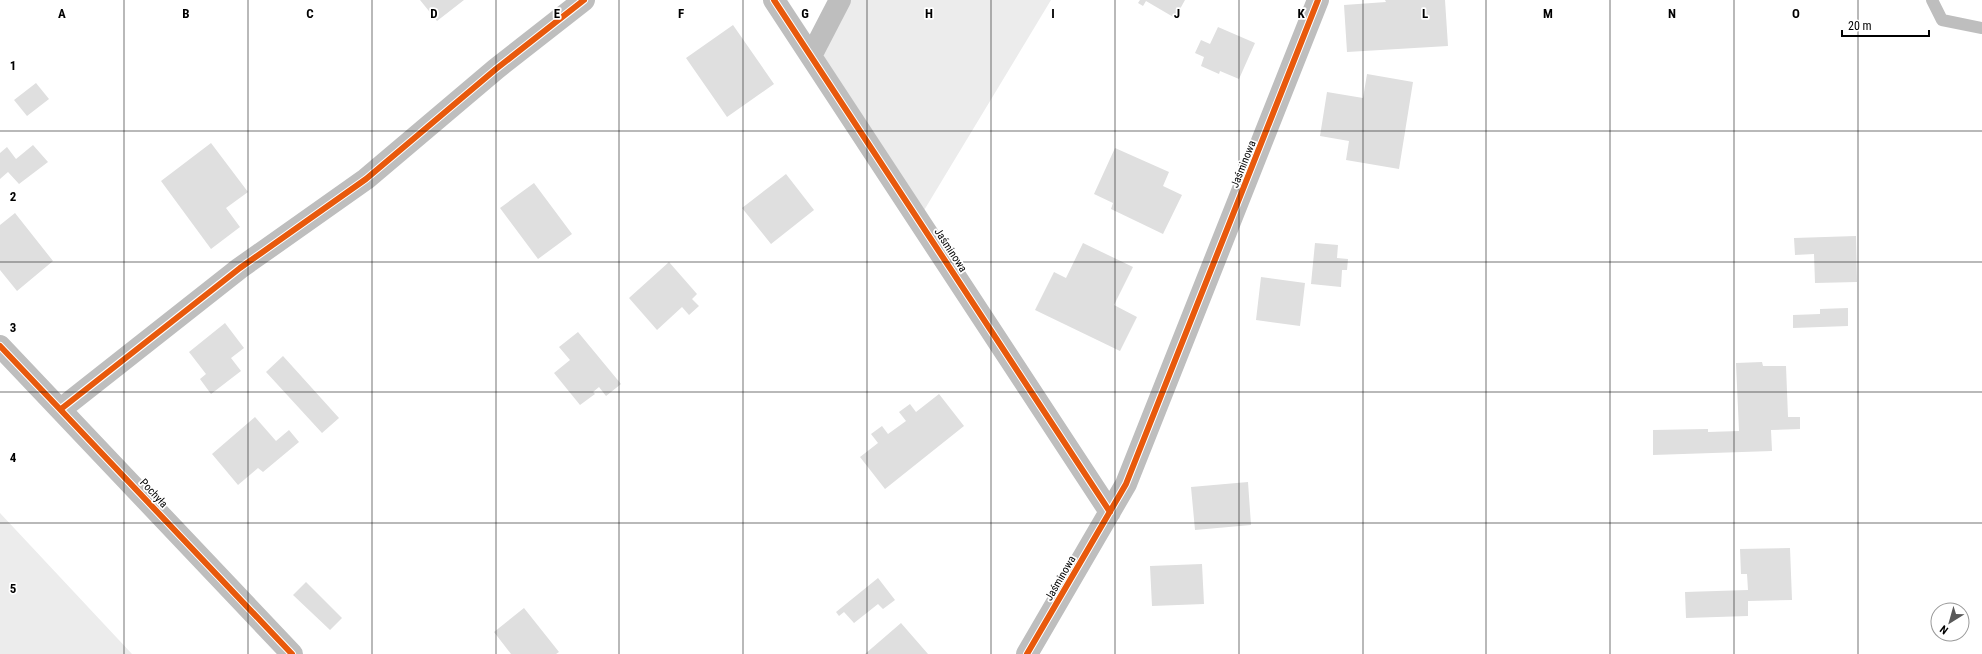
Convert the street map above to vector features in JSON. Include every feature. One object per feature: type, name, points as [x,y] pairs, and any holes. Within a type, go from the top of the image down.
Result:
[{"type":"street","points":[[61,409],[240,268],[366,179],[496,69],[584,0]]},
{"type":"street","name":"Jaśminowa","points":[[774,0],[1110,512]]},
{"type":"street","points":[[811,56],[840,0]]},
{"type":"street","name":"Jaśminowa","points":[[1027,654],[1126,484],[1318,0]]},
{"type":"street","name":"Pochyła","points":[[0,346],[292,654]]},
{"type":"lane","points":[[1932,0],[1942,20],[1982,28]]},
{"type":"shaded area","points":[[851,0],[1051,0],[923,212],[818,56]]},
{"type":"shaded area","points":[[0,513],[132,654],[0,654]]},
{"type":"building","points":[[420,0],[464,0],[437,21]]},
{"type":"building","points":[[1140,0],[1185,0],[1175,18],[1146,1],[1143,6],[1138,3]]},
{"type":"building","points":[[1385,0],[1445,0],[1448,46],[1347,52],[1344,5],[1386,2]]},
{"type":"building","points":[[733,25],[774,84],[727,117],[686,58]]},
{"type":"building","points":[[1218,27],[1255,43],[1239,79],[1220,71],[1219,74],[1201,66],[1204,57],[1195,53],[1201,40],[1210,44]]},
{"type":"building","points":[[1367,74],[1413,82],[1399,169],[1346,160],[1349,141],[1320,136],[1327,92],[1363,98]]},
{"type":"building","points":[[36,83],[49,99],[27,116],[14,100]]},
{"type":"building","points":[[211,143],[248,192],[226,208],[240,227],[211,249],[161,181]]},
{"type":"building","points":[[33,145],[48,162],[19,184],[8,172],[0,179],[0,153],[7,147],[16,159]]},
{"type":"building","points":[[1115,148],[1169,172],[1163,186],[1182,195],[1163,234],[1111,209],[1113,203],[1094,194]]},
{"type":"building","points":[[786,174],[814,210],[771,244],[742,208]]},
{"type":"building","points":[[534,183],[572,234],[538,259],[500,208]]},
{"type":"building","points":[[15,213],[53,261],[17,291],[0,270],[0,225]]},
{"type":"building","points":[[1856,236],[1857,282],[1815,283],[1814,254],[1795,255],[1794,238]]},
{"type":"building","points":[[1083,243],[1133,267],[1114,305],[1137,317],[1120,351],[1035,310],[1054,272],[1066,278]]},
{"type":"building","points":[[1315,243],[1338,245],[1337,258],[1348,259],[1347,270],[1342,270],[1341,287],[1311,284]]},
{"type":"building","points":[[669,262],[697,294],[692,299],[699,306],[689,315],[682,307],[657,330],[629,298]]},
{"type":"building","points":[[1261,277],[1305,283],[1300,326],[1256,320]]},
{"type":"building","points":[[1848,308],[1848,326],[1793,328],[1793,315],[1820,314],[1820,309]]},
{"type":"building","points":[[225,323],[244,348],[231,358],[241,371],[211,394],[200,379],[206,374],[189,352]]},
{"type":"building","points":[[578,332],[621,384],[606,396],[599,387],[593,392],[595,394],[580,405],[554,373],[570,360],[559,347]]},
{"type":"building","points":[[283,356],[339,418],[322,433],[266,372]]},
{"type":"building","points":[[1762,362],[1763,366],[1786,366],[1788,417],[1800,417],[1800,429],[1771,430],[1772,451],[1653,455],[1653,430],[1708,429],[1708,432],[1739,431],[1736,363]]},
{"type":"building","points":[[939,394],[964,426],[885,489],[860,457],[878,443],[871,434],[882,426],[888,434],[906,421],[899,412],[910,404],[916,412]]},
{"type":"building","points":[[255,417],[276,441],[289,430],[299,442],[263,472],[258,468],[238,485],[212,454]]},
{"type":"building","points":[[1248,482],[1251,525],[1195,530],[1191,487]]},
{"type":"building","points":[[1790,548],[1792,600],[1748,601],[1748,616],[1686,618],[1685,592],[1748,590],[1747,574],[1741,574],[1740,549]]},
{"type":"building","points":[[1202,564],[1204,604],[1152,606],[1150,566]]},
{"type":"building","points":[[878,578],[895,600],[883,609],[878,604],[854,623],[844,612],[839,616],[836,612]]},
{"type":"building","points":[[306,582],[342,618],[330,630],[293,595]]},
{"type":"building","points":[[524,608],[559,652],[556,654],[511,654],[494,632]]},
{"type":"building","points":[[901,623],[928,654],[865,654]]},
{"type":"cycle path","points":[[61,409],[240,268],[366,179],[496,69],[584,0]]},
{"type":"cycle path","points":[[774,0],[1110,512]]},
{"type":"cycle path","points":[[1027,654],[1126,484],[1318,0]]},
{"type":"cycle path","points":[[0,346],[292,654]]}]
